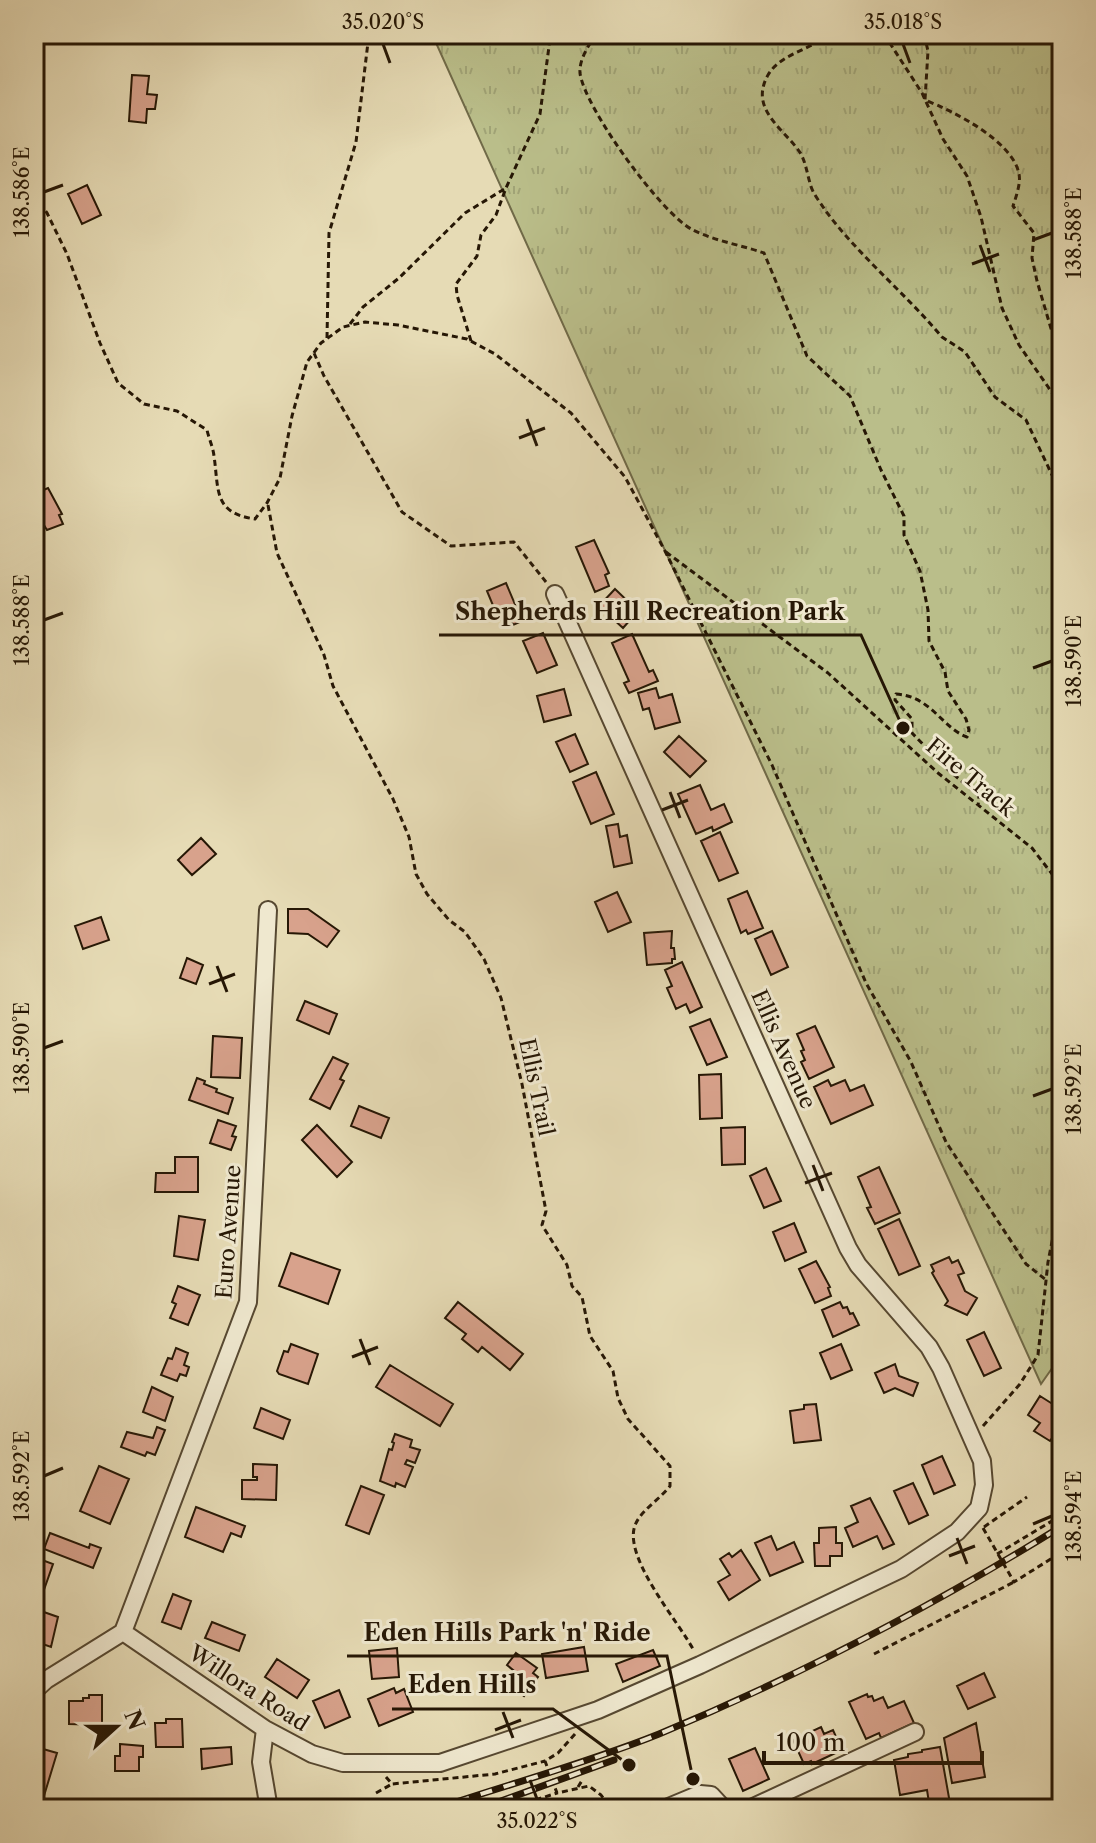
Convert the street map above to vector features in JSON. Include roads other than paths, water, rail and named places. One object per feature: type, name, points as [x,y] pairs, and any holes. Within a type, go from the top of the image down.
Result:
[{"type":"street","name":"Ellis Avenue","points":[[555,594],[848,1248],[858,1265],[929,1347],[971,1433],[982,1461],[984,1485],[979,1508]]},
{"type":"street","name":"Euro Avenue","points":[[123,1632],[248,1302],[268,910]]},
{"type":"street","name":"Willora Road","points":[[123,1632],[265,1729],[329,1760],[390,1765],[440,1763],[575,1718],[700,1665],[901,1569],[957,1532],[979,1508]]},
{"type":"street","points":[[34,1691],[46,1680],[123,1632]]},
{"type":"street","points":[[265,1729],[261,1762],[269,1809]]},
{"type":"street","points":[[749,1809],[915,1732]]},
{"type":"street","points":[[664,1809],[700,1794],[711,1795],[722,1805]]},
{"type":"railway","points":[[435,1809],[604,1754],[711,1712],[865,1638],[1062,1526]]},
{"type":"railway","points":[[479,1809],[614,1760]]},
{"type":"place","name":"Shepherds Hill Recreation Park","points":[[903,728]]},
{"type":"place","name":"Eden Hills","points":[[629,1765]]},
{"type":"place","name":"Eden Hills Park 'n' Ride","points":[[693,1779]]}]
